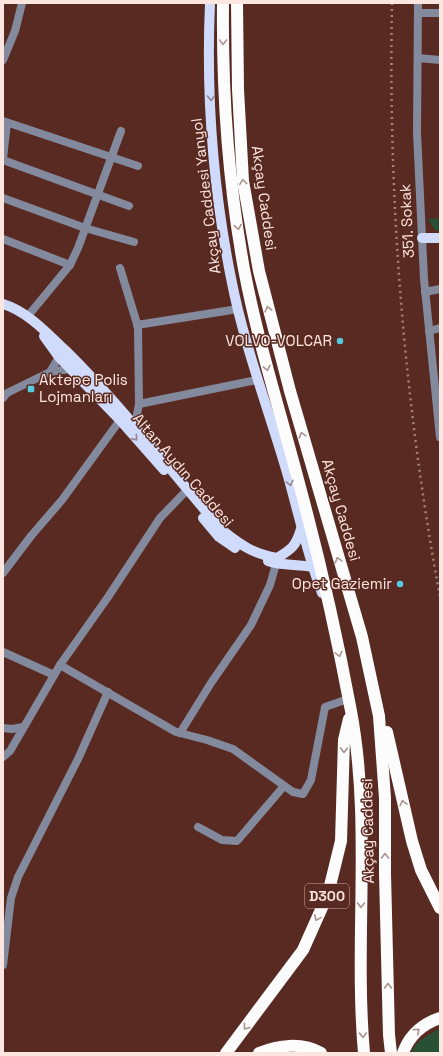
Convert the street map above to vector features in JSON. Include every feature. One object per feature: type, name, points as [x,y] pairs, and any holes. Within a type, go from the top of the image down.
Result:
[{"type":"highway","name":"Akçay Caddesi","points":[[223,3],[223,68],[229,169],[244,268],[267,368],[300,488],[331,616],[351,712],[358,765],[360,820],[360,949],[364,1053]]},
{"type":"highway","name":"Akçay Caddesi","points":[[237,3],[238,90],[243,181],[259,271],[290,391],[362,637],[379,716],[385,798],[385,897],[389,1035],[391,1053]]},
{"type":"highway","name":"D300","points":[[226,1053],[303,950],[328,894],[341,841],[344,740],[351,712]]},
{"type":"highway","points":[[379,716],[385,726],[403,806],[419,862],[440,908]]},
{"type":"highway","points":[[403,1053],[412,1036],[422,1026],[440,1018]]},
{"type":"highway","points":[[259,1053],[280,1045],[306,1047],[322,1053]]},
{"type":"main road","name":"Akçay Caddesi Yanyol","points":[[210,3],[212,139],[224,238],[238,308],[257,380],[288,476],[312,567]]},
{"type":"main road","points":[[422,238],[440,238]]},
{"type":"main road","points":[[3,304],[27,317]]},
{"type":"main road","name":"Altan Aydın Caddesi","points":[[27,317],[37,324],[63,355],[135,424],[219,537],[244,554],[276,564],[300,564],[312,567]]},
{"type":"main road","name":"Altan Aydın Caddesi","points":[[74,366],[120,420],[186,492],[223,531],[240,545],[259,554],[277,558],[290,550],[298,542],[301,529]]},
{"type":"main road","points":[[312,567],[331,616]]},
{"type":"street","points":[[3,60],[15,31],[22,3]]},
{"type":"street","name":"351. Sokak","points":[[418,3],[417,133],[422,238],[429,331],[436,363],[440,437]]},
{"type":"street","points":[[418,13],[440,13]]},
{"type":"street","points":[[418,58],[440,60]]},
{"type":"street","points":[[129,206],[3,159],[5,122],[138,166]]},
{"type":"street","points":[[27,317],[70,265],[98,195],[121,131]]},
{"type":"street","points":[[3,198],[85,228],[134,242]]},
{"type":"street","points":[[3,239],[70,265]]},
{"type":"street","points":[[120,268],[137,325],[140,364],[139,404],[135,424]]},
{"type":"street","points":[[425,292],[440,289]]},
{"type":"street","points":[[137,325],[238,308]]},
{"type":"street","points":[[429,331],[440,328]]},
{"type":"street","points":[[50,372],[63,355]]},
{"type":"street","points":[[3,397],[7,393],[50,372],[74,366]]},
{"type":"street","points":[[139,404],[257,380]]},
{"type":"street","points":[[3,573],[31,536],[62,500],[120,420]]},
{"type":"street","points":[[3,757],[10,751],[23,726],[60,665],[108,597],[160,518],[186,492]]},
{"type":"street","points":[[180,733],[211,683],[251,625],[270,585],[276,564]]},
{"type":"street","points":[[3,652],[54,675]]},
{"type":"street","points":[[60,665],[180,733],[233,749],[293,792],[303,794],[311,780],[325,707],[348,699]]},
{"type":"street","points":[[3,964],[5,926],[9,916],[11,898],[18,877],[78,759],[108,692]]},
{"type":"street","points":[[3,728],[12,729],[23,726]]},
{"type":"street","points":[[198,827],[222,840],[237,842],[284,786]]},
{"type":"street","points":[[3,906],[9,916]]},
{"type":"green space","points":[[440,218],[440,231],[435,230],[428,219]]},
{"type":"green space","points":[[440,1028],[440,1053],[410,1053],[419,1041]]},
{"type":"railway","points":[[392,3],[391,78],[393,152],[401,302],[417,450],[427,524],[440,597]]},
{"type":"place","name":"VOLVO-VOLCAR","points":[[340,341]]},
{"type":"place","name":"Aktepe Polis Lojmanları","points":[[31,389]]},
{"type":"place","name":"Opet Gaziemir","points":[[400,584]]}]
